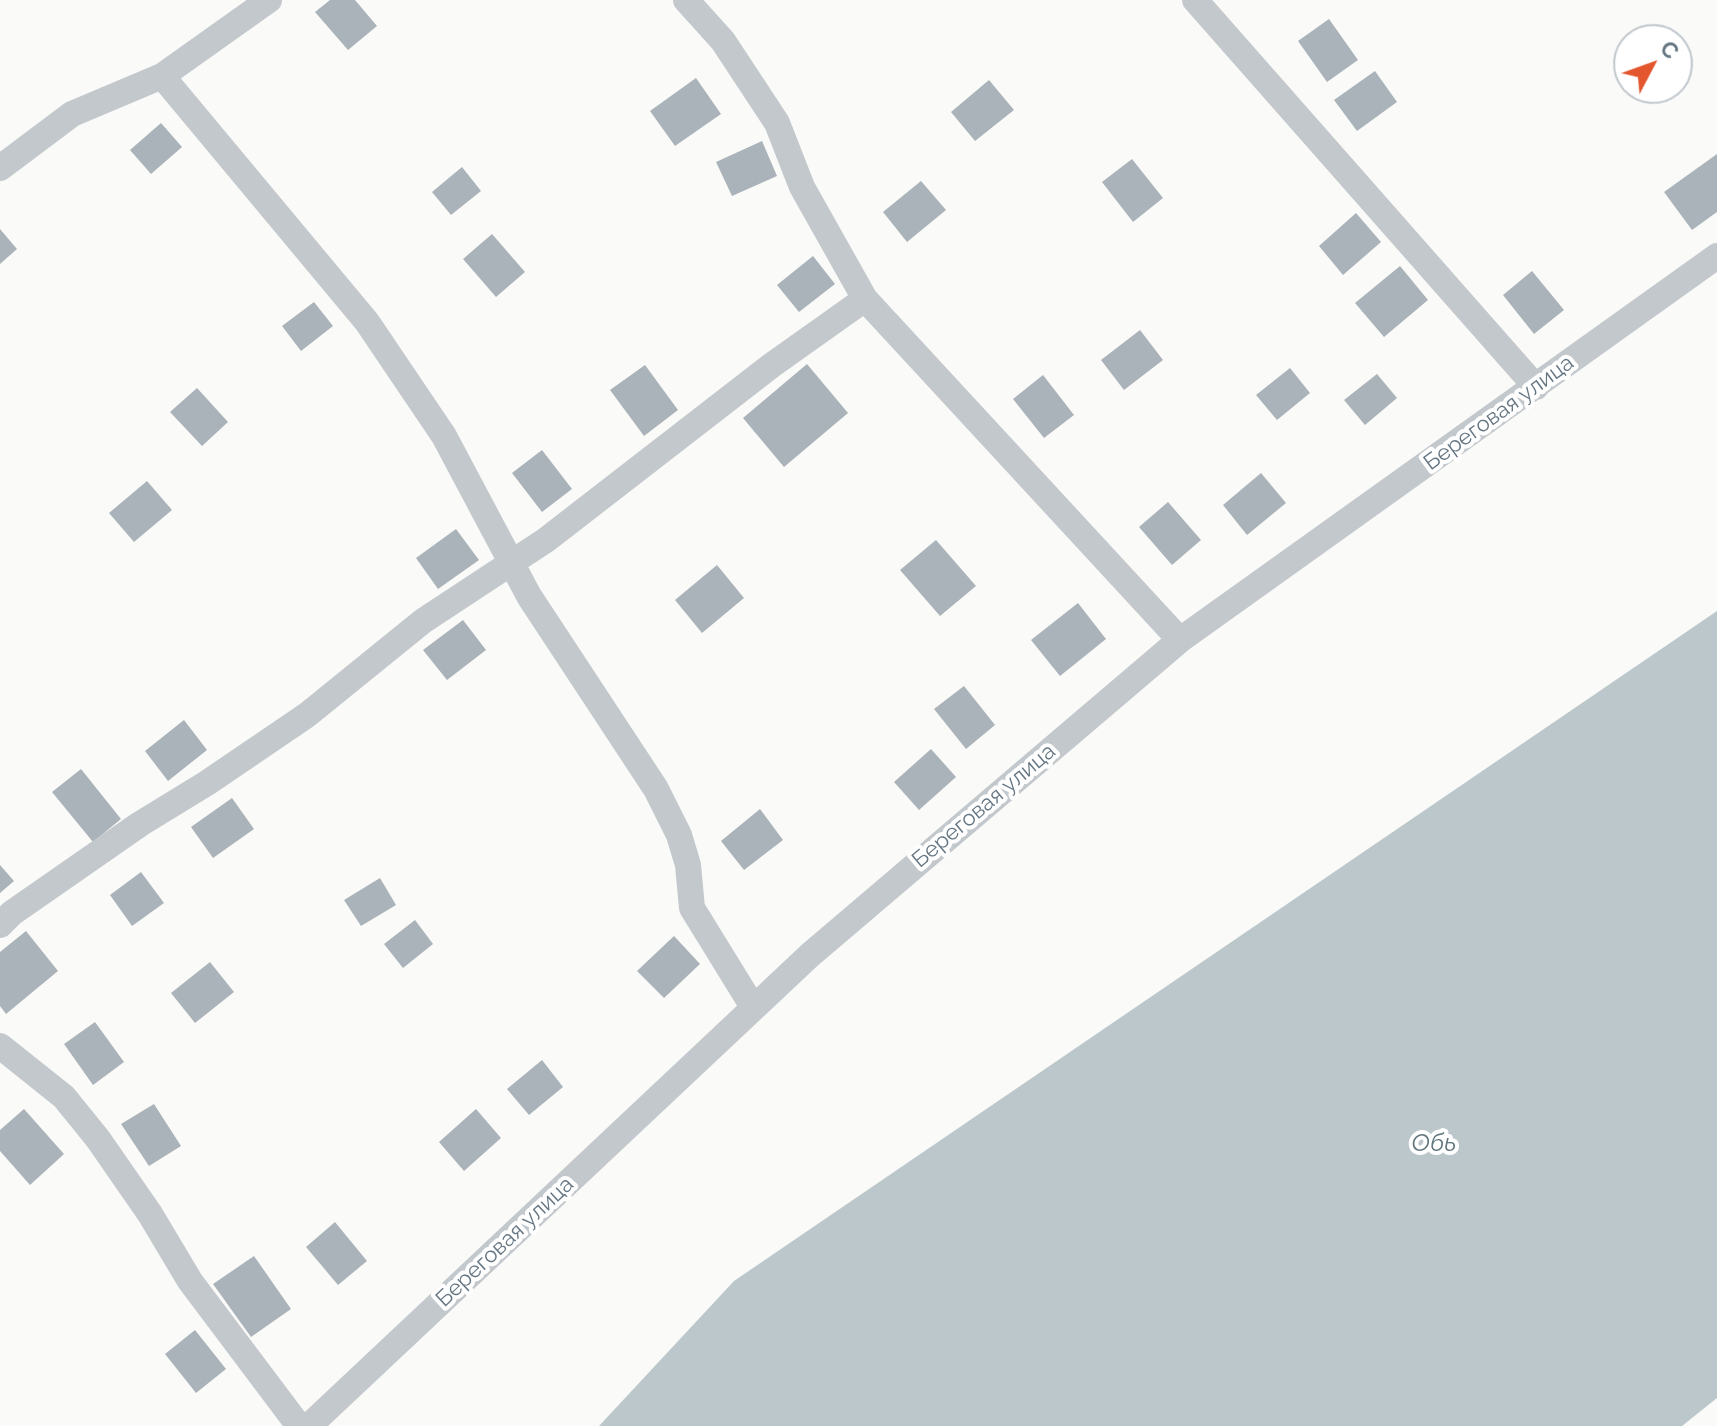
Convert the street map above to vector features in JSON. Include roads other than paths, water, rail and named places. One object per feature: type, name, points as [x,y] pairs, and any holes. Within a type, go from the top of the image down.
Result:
[{"type":"street","points":[[0,168],[72,114],[162,76],[269,0]]},
{"type":"street","points":[[686,0],[723,41],[777,123],[802,187],[865,299],[1180,640]]},
{"type":"street","points":[[1195,0],[1536,387]]},
{"type":"street","points":[[162,76],[367,322],[444,436],[529,596],[656,789],[679,835],[688,865],[692,908],[753,1007]]},
{"type":"street","name":"Береговая улица","points":[[309,1426],[810,955],[1180,640],[1717,256]]},
{"type":"street","points":[[0,925],[12,913],[140,824],[307,715],[423,621],[546,540],[772,365],[865,299]]},
{"type":"street","points":[[0,1046],[64,1097],[98,1139],[150,1214],[190,1281],[299,1426]]},
{"type":"water","name":"Обь","points":[[1717,611],[1717,1398],[1682,1426],[599,1426],[734,1281]]}]
